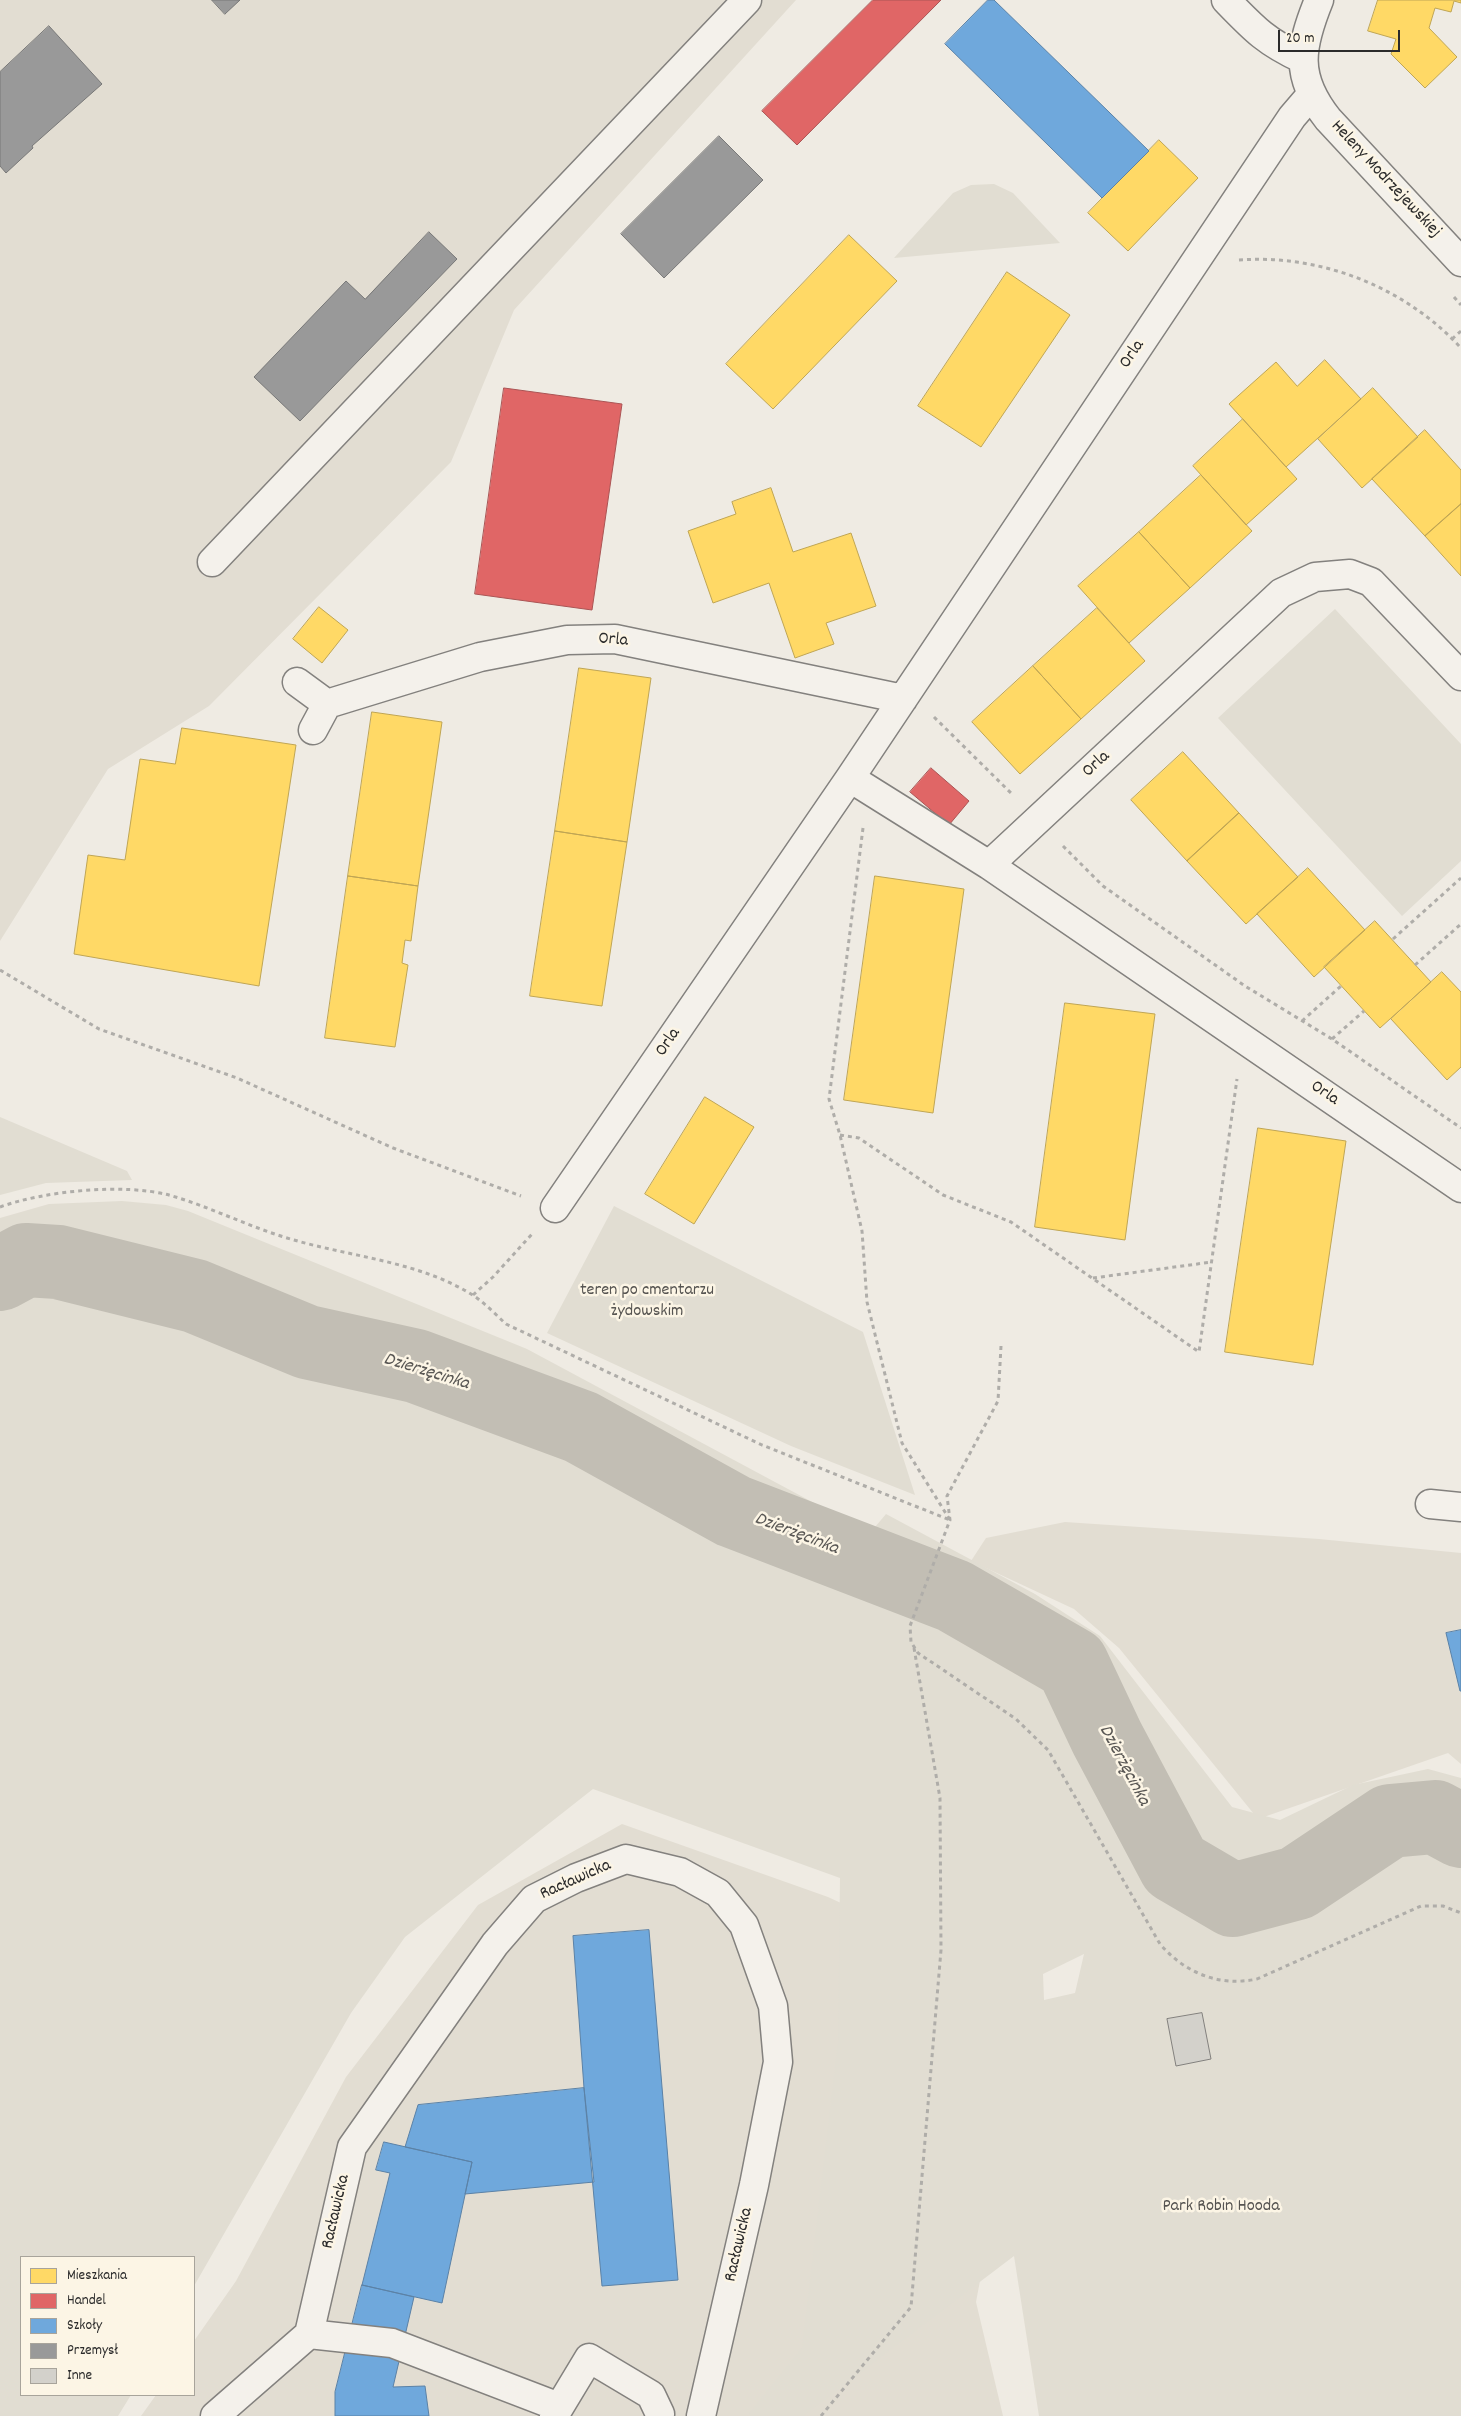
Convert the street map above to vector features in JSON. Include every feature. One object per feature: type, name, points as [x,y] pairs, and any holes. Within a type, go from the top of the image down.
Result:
[{"type":"street","points":[[212,562],[747,0]]},
{"type":"street","points":[[1226,0],[1256,31],[1276,47],[1303,58]]},
{"type":"street","points":[[1310,96],[1304,74],[1303,58],[1310,23],[1319,0]]},
{"type":"street","name":"Heleny Modrzejewskiej","points":[[1310,96],[1328,119],[1461,262]]},
{"type":"street","name":"Orla","points":[[555,1208],[850,778],[1292,117],[1310,96]]},
{"type":"street","name":"Orla","points":[[989,865],[1281,593],[1315,576],[1350,574],[1372,582],[1461,676]]},
{"type":"street","name":"Orla","points":[[327,704],[480,657],[567,640],[586,639],[615,639],[903,699]]},
{"type":"street","points":[[297,682],[327,704],[312,730]]},
{"type":"street","name":"Orla","points":[[850,778],[989,865],[1461,1188]]},
{"type":"street","points":[[1430,1504],[1461,1507]]},
{"type":"street","name":"Racławicka","points":[[309,2334],[352,2147],[495,1944],[534,1899],[576,1878],[626,1858],[680,1872],[718,1892],[744,1925],[773,2006],[778,2062],[754,2185],[701,2416]]},
{"type":"street","points":[[215,2416],[309,2334],[392,2342],[556,2411],[589,2358],[652,2395],[658,2415]]},
{"type":"path","points":[[1231,261],[1255,259],[1308,262],[1347,274],[1400,299],[1424,314],[1461,348]]},
{"type":"path","points":[[1448,290],[1461,305]]},
{"type":"path","points":[[1452,339],[1461,332]]},
{"type":"path","points":[[932,714],[1102,886],[1245,986],[1332,1039],[1461,1128]]},
{"type":"path","points":[[879,796],[864,818],[829,1099],[840,1135],[862,1231],[867,1302],[902,1443],[950,1520]]},
{"type":"path","points":[[1393,940],[1461,878]]},
{"type":"path","points":[[1415,965],[1461,924]]},
{"type":"path","points":[[0,970],[99,1029],[237,1078],[393,1148],[555,1208],[493,1277],[473,1295]]},
{"type":"path","points":[[1302,1021],[1341,986]]},
{"type":"path","points":[[1332,1039],[1364,1010]]},
{"type":"path","points":[[840,1135],[859,1138],[943,1195],[1011,1222],[1199,1352],[1242,1039]]},
{"type":"path","points":[[0,1206],[28,1198],[68,1191],[122,1191],[168,1195],[293,1240],[431,1274],[473,1295],[506,1324],[762,1446],[950,1520]]},
{"type":"path","points":[[1092,1278],[1212,1262]]},
{"type":"path","points":[[821,2416],[911,2307],[941,1950],[940,1798],[910,1626],[950,1520],[947,1496],[998,1400],[1001,1346]]},
{"type":"path","points":[[914,1647],[925,1658],[1016,1719],[1048,1750],[1160,1944],[1174,1958],[1200,1975],[1222,1981],[1235,1982],[1257,1979],[1421,1906],[1443,1906],[1461,1913]]},
{"type":"shaded area","points":[[0,0],[796,0],[514,310],[451,462],[209,706],[108,769],[0,941]]},
{"type":"shaded area","points":[[1065,1522],[1319,1539],[1461,1553],[1461,1764],[1448,1753],[1258,1819],[1119,1648],[1074,1609],[971,1561],[986,1538]]},
{"type":"shaded area","points":[[622,1824],[828,1897],[1034,1993],[976,2302],[1003,2416],[141,2416],[155,2396],[195,2396],[195,2340],[236,2281],[346,2077],[478,1905]]},
{"type":"green space","points":[[994,184],[1013,193],[1060,243],[894,258],[953,193],[971,185]]},
{"type":"green space","points":[[1335,609],[1461,744],[1461,861],[1402,916],[1218,718]]},
{"type":"green space","points":[[0,1117],[127,1171],[132,1180],[46,1183],[0,1195]]},
{"type":"green space","name":"Park Robin Hooda","points":[[122,1201],[166,1205],[188,1211],[527,1349],[870,1533],[886,1514],[1035,1594],[1100,1636],[1232,1807],[1280,1820],[1353,1785],[1428,1769],[1461,1778],[1461,2416],[1039,2416],[1014,2256],[803,2416],[750,2416],[749,2414],[802,2348],[838,2042],[840,1878],[593,1789],[405,1937],[351,2013],[195,2284],[195,2256],[20,2256],[20,2396],[130,2396],[118,2416],[0,2416],[0,1218],[49,1204]],"holes":[[[1084,1954],[1075,1993],[1044,2000],[1043,1974]]]},
{"type":"green space","name":"teren po cmentarzu żydowskim","points":[[614,1206],[863,1332],[915,1495],[791,1446],[547,1333]]},
{"type":"building: Mieszkania","points":[[1378,0],[1461,0],[1461,3],[1454,1],[1451,12],[1435,8],[1429,28],[1457,57],[1425,88],[1391,54],[1396,39],[1368,31]]},
{"type":"building: Mieszkania","points":[[1159,140],[1198,178],[1128,251],[1088,213]]},
{"type":"building: Mieszkania","points":[[849,235],[897,281],[773,409],[726,364]]},
{"type":"building: Mieszkania","points":[[1007,272],[1070,315],[981,447],[918,406]]},
{"type":"building: Mieszkania","points":[[1325,360],[1361,399],[1286,467],[1229,404],[1276,362],[1297,386]]},
{"type":"building: Mieszkania","points":[[1373,388],[1418,437],[1362,488],[1318,439]]},
{"type":"building: Mieszkania","points":[[1243,419],[1297,479],[1246,525],[1193,466]]},
{"type":"building: Mieszkania","points":[[1425,430],[1461,470],[1461,504],[1425,536],[1372,479]]},
{"type":"building: Mieszkania","points":[[1201,475],[1252,531],[1190,588],[1139,532]]},
{"type":"building: Mieszkania","points":[[771,488],[793,552],[851,533],[876,606],[826,623],[834,644],[795,658],[769,583],[713,603],[688,531],[736,514],[732,502]]},
{"type":"building: Mieszkania","points":[[1461,504],[1461,576],[1425,536]]},
{"type":"building: Mieszkania","points":[[1139,532],[1190,588],[1129,643],[1078,586]]},
{"type":"building: Mieszkania","points":[[319,607],[348,630],[322,663],[293,639]]},
{"type":"building: Mieszkania","points":[[1097,608],[1145,661],[1081,719],[1033,666]]},
{"type":"building: Mieszkania","points":[[1033,666],[1081,719],[1020,774],[972,722]]},
{"type":"building: Mieszkania","points":[[579,668],[651,678],[627,842],[555,831]]},
{"type":"building: Mieszkania","points":[[372,712],[442,722],[418,886],[348,876]]},
{"type":"building: Mieszkania","points":[[182,728],[296,745],[259,986],[74,954],[88,855],[125,860],[140,759],[175,764]]},
{"type":"building: Mieszkania","points":[[1183,752],[1239,813],[1187,861],[1131,800]]},
{"type":"building: Mieszkania","points":[[1239,813],[1298,877],[1246,924],[1187,861]]},
{"type":"building: Mieszkania","points":[[555,831],[627,842],[602,1006],[530,996]]},
{"type":"building: Mieszkania","points":[[1308,868],[1365,930],[1314,977],[1257,914]]},
{"type":"building: Mieszkania","points":[[348,876],[418,886],[411,941],[405,940],[402,963],[408,965],[395,1047],[325,1038]]},
{"type":"building: Mieszkania","points":[[875,876],[964,889],[933,1113],[844,1100]]},
{"type":"building: Mieszkania","points":[[1375,921],[1431,982],[1380,1028],[1324,967]]},
{"type":"building: Mieszkania","points":[[1442,972],[1461,992],[1461,1067],[1447,1080],[1391,1019]]},
{"type":"building: Mieszkania","points":[[1065,1003],[1155,1014],[1125,1240],[1035,1227]]},
{"type":"building: Mieszkania","points":[[705,1097],[754,1127],[694,1224],[645,1194]]},
{"type":"building: Mieszkania","points":[[1258,1128],[1346,1141],[1313,1365],[1225,1352]]},
{"type":"building: Handel","points":[[873,0],[941,0],[797,145],[762,111]]},
{"type":"building: Handel","points":[[504,388],[622,404],[592,610],[475,594]]},
{"type":"building: Handel","points":[[931,768],[969,801],[949,825],[910,792]]},
{"type":"building: Szkoły","points":[[988,0],[994,0],[1149,151],[1102,198],[945,44]]},
{"type":"building: Szkoły","points":[[1461,1630],[1461,1691],[1460,1691],[1446,1633]]},
{"type":"building: Szkoły","points":[[649,1930],[678,2280],[602,2286],[584,2088],[573,1936]]},
{"type":"building: Szkoły","points":[[584,2088],[594,2182],[465,2194],[472,2162],[405,2147],[418,2105]]},
{"type":"building: Szkoły","points":[[384,2142],[472,2162],[442,2303],[362,2285],[390,2173],[376,2170]]},
{"type":"building: Szkoły","points":[[362,2285],[414,2297],[393,2387],[425,2386],[429,2416],[335,2416],[335,2392]]},
{"type":"building: Przemysł","points":[[212,0],[240,0],[225,14]]},
{"type":"building: Przemysł","points":[[49,26],[102,84],[32,146],[33,148],[6,173],[0,166],[0,72]]},
{"type":"building: Przemysł","points":[[719,136],[763,180],[664,278],[621,234]]},
{"type":"building: Przemysł","points":[[429,232],[457,259],[300,421],[254,377],[346,281],[365,299]]},
{"type":"building: Inne","points":[[1202,2013],[1211,2059],[1176,2066],[1167,2019]]},
{"type":"waterway","name":"Dzierżęcinka","points":[[0,1274],[26,1260],[58,1262],[195,1296],[307,1342],[416,1366],[581,1427],[733,1511],[954,1596],[1072,1664],[1107,1738],[1175,1866],[1233,1900],[1297,1883],[1390,1821],[1435,1817],[1461,1831]]}]
